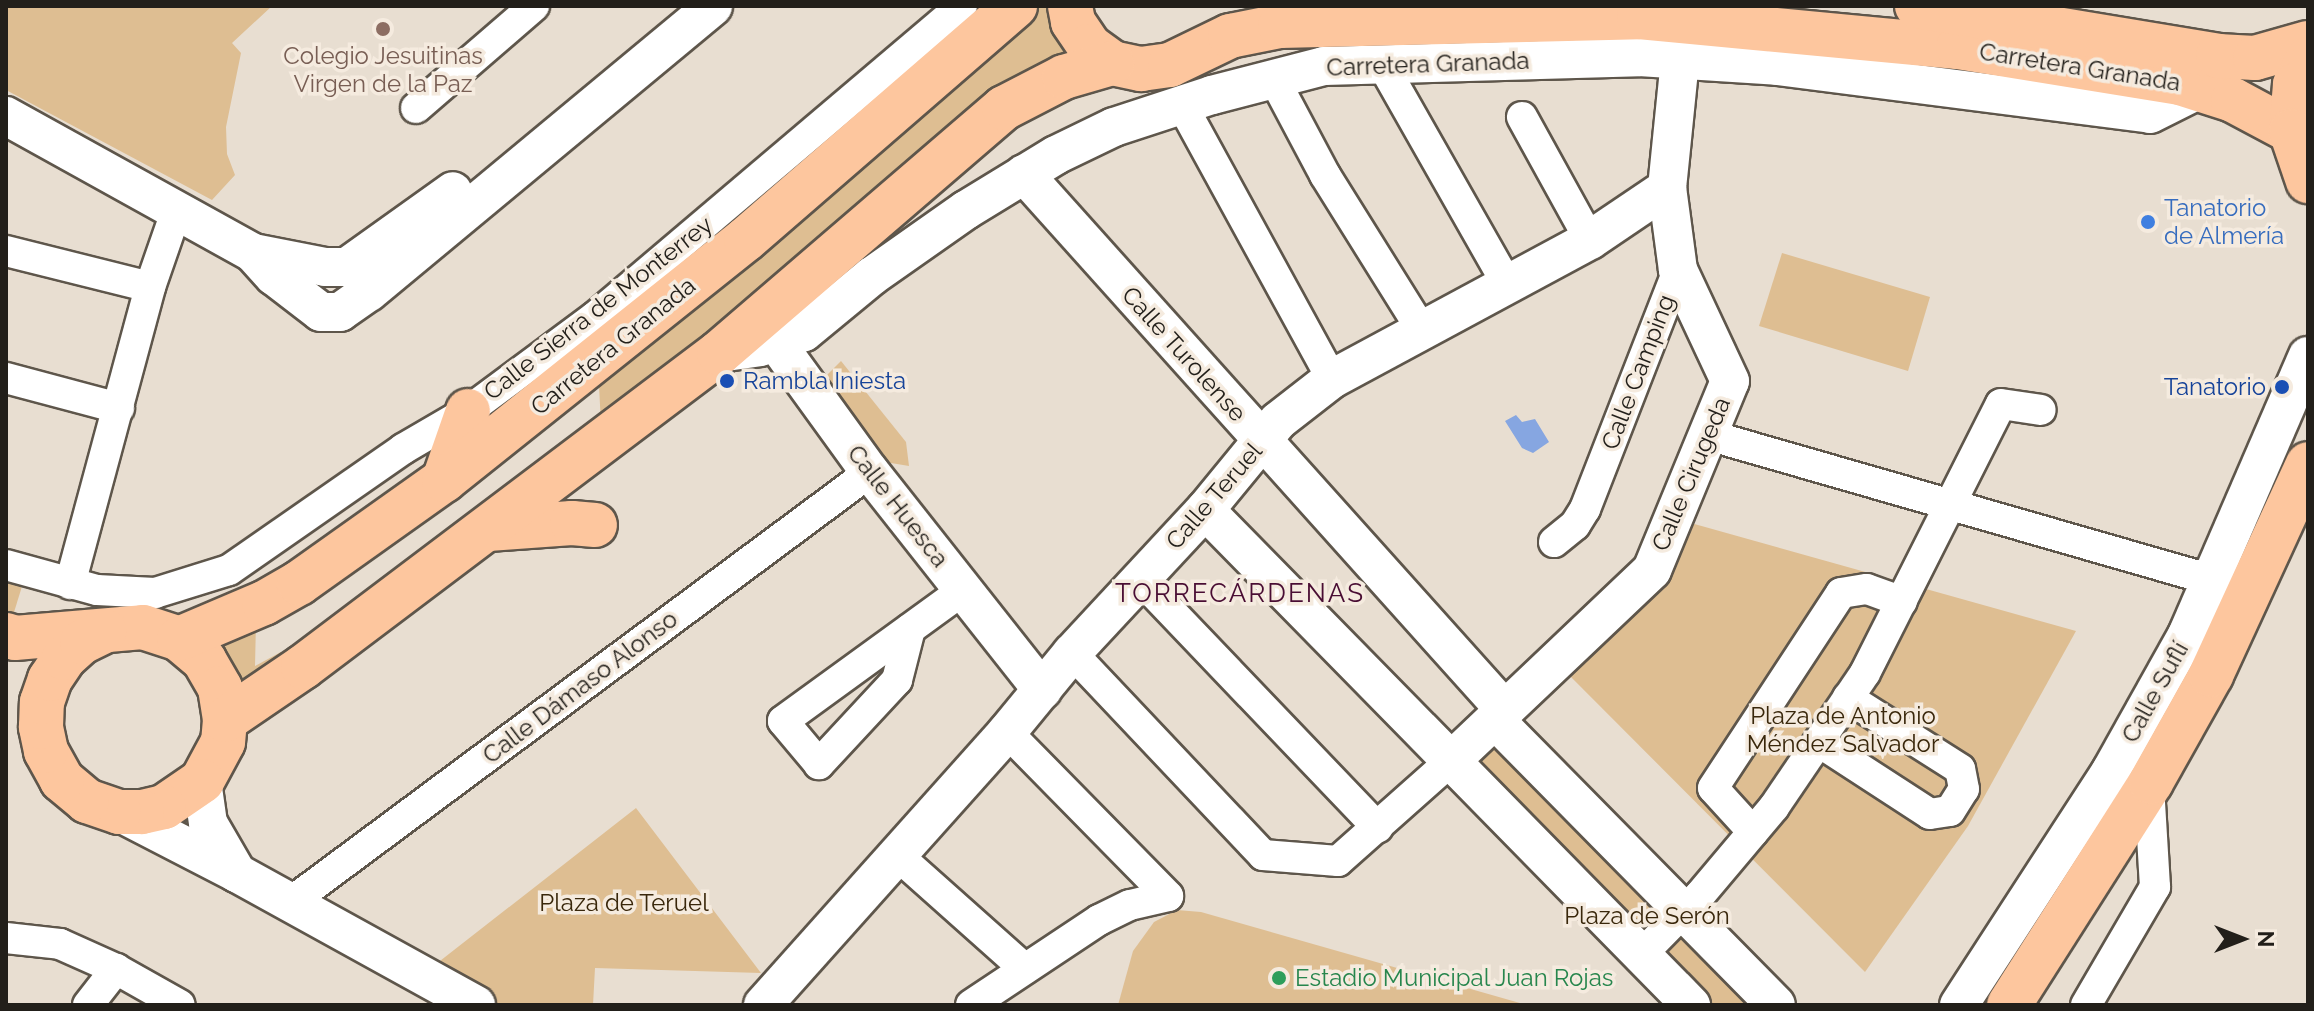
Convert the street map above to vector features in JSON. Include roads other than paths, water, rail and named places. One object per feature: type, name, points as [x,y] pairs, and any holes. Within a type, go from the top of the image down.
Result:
[{"type":"main road","name":"Carretera Granada","points":[[179,639],[264,603],[299,583],[444,480],[746,239],[1015,6]]},
{"type":"main road","points":[[1070,6],[1073,22],[1089,46],[1112,63]]},
{"type":"main road","points":[[1196,50],[1211,30],[1220,6]]},
{"type":"main road","name":"Carretera Granada","points":[[1917,6],[2218,56],[2255,58],[2308,43]]},
{"type":"main road","name":"Carretera Granada","points":[[225,720],[303,667],[719,353],[767,330],[1004,108],[1064,77],[1112,63],[1141,69],[1170,65],[1196,50],[1248,31],[1319,23],[1639,17],[1958,47],[2202,88],[2291,131]]},
{"type":"main road","points":[[2308,59],[2295,85],[2291,131],[2308,181]]},
{"type":"main road","points":[[444,480],[468,411]]},
{"type":"main road","name":"Calle Suflí","points":[[2009,1005],[2149,785],[2211,675],[2308,464]]},
{"type":"main road","points":[[488,529],[572,523],[595,525]]},
{"type":"main road","points":[[6,635],[15,638],[143,627],[179,639],[204,660],[220,688],[225,720],[223,742],[202,781],[164,807],[142,812],[119,812],[87,801],[62,780],[46,751],[41,727],[42,702],[50,679],[73,650],[105,631]]},
{"type":"main road","points":[[6,727],[46,751]]},
{"type":"street","points":[[416,108],[534,6]]},
{"type":"street","points":[[253,253],[325,267],[347,267],[531,132],[677,6]]},
{"type":"street","points":[[6,116],[253,253],[302,299],[321,312],[340,312],[369,292],[713,6]]},
{"type":"street","name":"Calle Sierra de Monterrey","points":[[6,565],[70,584],[155,593],[229,570],[403,449],[468,411],[596,316],[962,6]]},
{"type":"street","name":"Carretera Granada","points":[[767,330],[804,332],[872,276],[966,210],[1024,174],[1114,127],[1324,66],[1639,57],[1777,66],[2150,114],[2202,88]]},
{"type":"street","points":[[1667,188],[1680,61]]},
{"type":"street","points":[[1381,62],[1507,284]]},
{"type":"street","points":[[1274,79],[1325,175],[1422,330]]},
{"type":"street","points":[[1182,105],[1332,379]]},
{"type":"street","points":[[1522,117],[1590,240]]},
{"type":"street","name":"Calle Turolense","points":[[1024,174],[1500,715]]},
{"type":"street","name":"Calle Teruel","points":[[763,1005],[1007,732],[1072,653],[1205,510],[1278,421],[1332,379],[1590,240],[1667,188]]},
{"type":"street","name":"Calle Camping","points":[[1554,542],[1575,525],[1585,509],[1678,270],[1667,188]]},
{"type":"street","points":[[70,584],[150,287],[177,209]]},
{"type":"street","points":[[6,251],[150,287]]},
{"type":"street","name":"Calle Cirugeda","points":[[1500,715],[1652,570],[1730,381],[1678,270]]},
{"type":"street","name":"Calle Huesca","points":[[767,330],[870,472],[1042,690]]},
{"type":"street","name":"Calle Suflí","points":[[1959,1005],[2111,771],[2187,635],[2308,356]]},
{"type":"street","points":[[6,378],[119,408]]},
{"type":"street","points":[[1642,954],[1753,832],[1848,698],[1952,506],[2001,404],[2041,410]]},
{"type":"street","points":[[1708,435],[2212,580]]},
{"type":"street","name":"Calle Dámaso Alonso","points":[[291,902],[870,472]]},
{"type":"street","points":[[1205,510],[1453,759],[1691,1005]]},
{"type":"street","points":[[1140,579],[1378,828]]},
{"type":"street","points":[[1753,832],[1713,788],[1841,593],[1867,589],[1902,602]]},
{"type":"street","points":[[910,629],[897,680],[819,764],[783,721],[963,590]]},
{"type":"street","points":[[1072,653],[1263,855],[1338,861],[1500,715],[1776,1005]]},
{"type":"street","points":[[1819,742],[1930,814],[1950,811],[1964,789],[1960,769],[1848,698]]},
{"type":"street","points":[[971,1005],[1099,920],[1130,905],[1168,896],[1007,732]]},
{"type":"street","points":[[202,781],[208,823],[237,873]]},
{"type":"street","points":[[2086,1005],[2155,887],[2149,785]]},
{"type":"street","points":[[119,812],[291,902],[476,1005]]},
{"type":"street","points":[[897,855],[1025,969]]},
{"type":"street","points":[[6,938],[60,944],[116,969],[180,1005]]},
{"type":"street","points":[[88,1005],[116,969]]},
{"type":"water","points":[[1516,415],[1522,422],[1535,419],[1549,442],[1533,453],[1522,448],[1505,421]]},
{"type":"place","name":"Colegio Jesuitinas Virgen de la Paz","points":[[383,29]]},
{"type":"place","name":"Tanatorio de Almería","points":[[2148,222]]},
{"type":"place","name":"Rambla Iniesta","points":[[727,381]]},
{"type":"place","name":"Tanatorio","points":[[2282,387]]},
{"type":"place","name":"Estadio Municipal Juan Rojas","points":[[1279,978]]},
{"type":"district","name":"TORRECÁRDENAS","points":[[1240,594]]},
{"type":"park label","name":"Plaza de Antonio Méndez Salvador","points":[[1843,730]]},
{"type":"park label","name":"Plaza de Teruel","points":[[624,903]]},
{"type":"park label","name":"Plaza de Serón","points":[[1647,916]]}]
